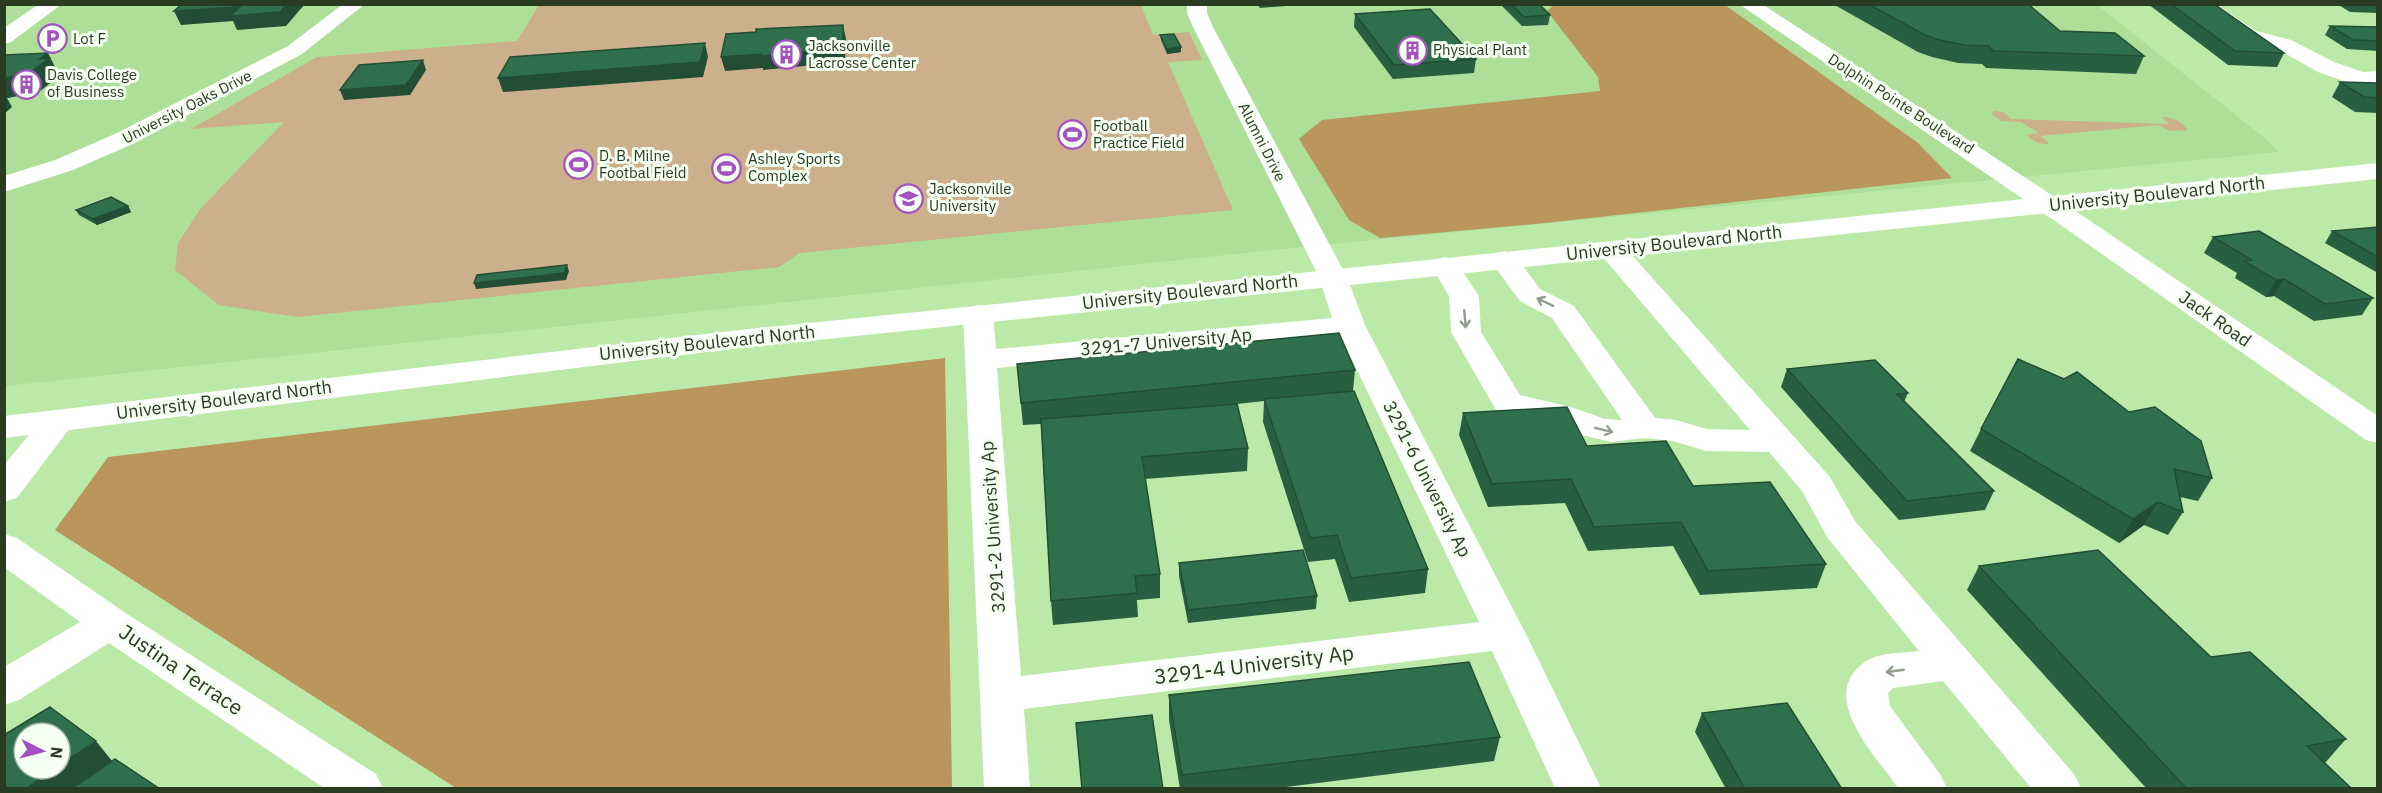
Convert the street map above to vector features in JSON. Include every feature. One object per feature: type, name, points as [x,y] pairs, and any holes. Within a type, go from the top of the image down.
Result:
[{"type":"street","points":[[4,38],[53,4]]},
{"type":"street","name":"University Oaks Drive","points":[[4,184],[64,165],[136,133],[295,50],[356,4]]},
{"type":"street","name":"Alumni Drive","points":[[1197,4],[1197,13],[1203,27],[1333,277],[1350,325]]},
{"type":"street","name":"Dolphin Pointe Boulevard","points":[[1749,4],[1900,102],[2053,206]]},
{"type":"street","points":[[2202,4],[2248,36],[2284,44],[2325,67],[2361,79],[2378,78]]},
{"type":"street","points":[[2231,4],[2281,37],[2284,44]]},
{"type":"street","name":"University Boulevard North","points":[[4,428],[522,364],[978,314],[2378,171]]},
{"type":"street","name":"Jack Road","points":[[2053,206],[2378,432]]},
{"type":"street","points":[[1612,249],[1817,485],[1840,528],[2058,789]]},
{"type":"street","points":[[1445,266],[1464,296],[1467,332],[1508,403],[1561,415],[1613,433],[1632,430],[1640,421],[1633,408],[1563,312],[1530,295],[1504,260]]},
{"type":"street","name":"3291-2 University Ap","points":[[978,314],[1008,789]]},
{"type":"street","name":"3291-7 University Ap","points":[[982,360],[1350,325]]},
{"type":"street","name":"3291-6 University Ap","points":[[1350,325],[1505,634],[1578,789]]},
{"type":"street","points":[[4,490],[59,420]]},
{"type":"street","points":[[1635,426],[1676,431],[1706,440],[1778,441]]},
{"type":"street","name":"Justina Terrace","points":[[4,547],[110,623],[360,789]]},
{"type":"street","points":[[4,688],[110,623]]},
{"type":"street","name":"3291-4 University Ap","points":[[1003,695],[1505,634]]},
{"type":"street","points":[[1924,789],[1869,711],[1866,690],[1880,673],[1953,663]]},
{"type":"shaded area","name":"Jacksonville University","points":[[4,5],[2097,5],[2266,139],[2279,152],[1281,249],[5,386]]},
{"type":"shaded area","name":"Ashley Sports Complex","points":[[539,5],[1141,5],[1153,35],[1189,32],[1202,60],[1168,62],[1233,210],[800,253],[779,267],[297,317],[219,305],[175,270],[178,243],[201,208],[284,122],[191,129],[317,57],[517,41]]},
{"type":"shaded area","points":[[1554,5],[1725,5],[1918,143],[1952,178],[1545,223],[1380,238],[1349,220],[1299,139],[1322,120],[1600,91],[1598,77],[1547,11]]},
{"type":"shaded area","points":[[1996,111],[2005,113],[2011,119],[2169,124],[2162,117],[2166,117],[2177,120],[2188,130],[2170,131],[2158,125],[2040,136],[2049,143],[2043,144],[2027,135],[2039,133],[2021,122],[2001,121],[1991,113]]},
{"type":"shaded area","points":[[945,358],[952,788],[456,788],[55,530],[108,457]]},
{"type":"building","points":[[182,4],[287,4],[280,12],[230,16],[240,7],[174,11]]},
{"type":"building","points":[[1511,4],[1539,4],[1550,15],[1524,17]]},
{"type":"building","points":[[1868,4],[2028,4],[2060,31],[2115,33],[2144,56],[1993,51],[1989,46],[1965,45],[1925,35]]},
{"type":"building","points":[[2171,4],[2214,4],[2284,53],[2235,51]]},
{"type":"building","name":"Physical Plant","points":[[1430,9],[1476,59],[1394,65],[1355,14]]},
{"type":"building","points":[[843,25],[843,48],[760,56],[761,54],[721,57],[726,34],[756,32],[756,29]]},
{"type":"building","points":[[2330,26],[2378,27],[2378,41],[2353,40]]},
{"type":"building","points":[[1174,34],[1181,47],[1167,49],[1160,35]]},
{"type":"building","points":[[705,43],[700,62],[498,78],[510,57]]},
{"type":"building","points":[[48,53],[40,59],[49,58],[29,74],[4,78],[4,55]]},
{"type":"building","points":[[423,60],[406,85],[340,90],[359,65]]},
{"type":"building","points":[[2340,82],[2378,83],[2378,98],[2364,97]]},
{"type":"building","points":[[111,197],[128,206],[93,219],[76,210]]},
{"type":"building","points":[[2378,227],[2378,257],[2332,231]]},
{"type":"building","points":[[2259,231],[2373,298],[2325,304],[2284,279],[2276,280],[2244,261],[2252,260],[2213,237]]},
{"type":"building","points":[[567,265],[564,273],[474,283],[477,275]]},
{"type":"building","points":[[1339,333],[1355,370],[1021,403],[1017,364]]},
{"type":"building","points":[[2018,359],[2064,379],[2077,372],[2129,412],[2155,407],[2201,441],[2212,478],[2174,469],[2183,512],[2158,502],[2133,519],[1981,429]]},
{"type":"building","points":[[1875,360],[1908,393],[1897,394],[1994,491],[1907,501],[1787,369]]},
{"type":"building","points":[[1354,391],[1428,569],[1351,578],[1337,535],[1310,538],[1264,399]]},
{"type":"building","points":[[1237,404],[1248,448],[1142,457],[1160,574],[1135,576],[1137,593],[1051,601],[1041,419]]},
{"type":"building","points":[[1567,407],[1587,446],[1666,441],[1693,486],[1770,482],[1826,564],[1708,571],[1681,522],[1594,527],[1571,479],[1492,484],[1463,413]]},
{"type":"building","points":[[1303,550],[1317,596],[1188,610],[1179,563]]},
{"type":"building","points":[[2098,550],[2211,657],[2250,652],[2346,739],[2307,746],[2352,789],[2187,789],[1979,566]]},
{"type":"building","points":[[1469,662],[1500,737],[1182,775],[1169,695]]},
{"type":"building","points":[[1787,703],[1842,789],[1745,789],[1702,713]]},
{"type":"building","points":[[50,707],[69,721],[27,721]]},
{"type":"building","points":[[1152,715],[1163,789],[1082,789],[1076,723]]},
{"type":"building","points":[[72,723],[96,741],[72,757]]},
{"type":"building","points":[[12,730],[12,781],[37,781],[25,789],[4,789],[4,735]]},
{"type":"building","points":[[115,759],[160,789],[72,789]]},
{"type":"place","name":"Lot F","points":[[52,39]]},
{"type":"place","name":"Physical Plant","points":[[1412,50]]},
{"type":"place","name":"Jacksonville Lacrosse Center","points":[[787,55]]},
{"type":"place","name":"Davis College of Business","points":[[26,84]]},
{"type":"place","name":"Football Practice Field","points":[[1072,135]]},
{"type":"place","name":"D. B. Milne Footbal Field","points":[[578,165]]},
{"type":"place","name":"Ashley Sports Complex","points":[[727,168]]},
{"type":"place","name":"Jacksonville University","points":[[908,198]]}]
